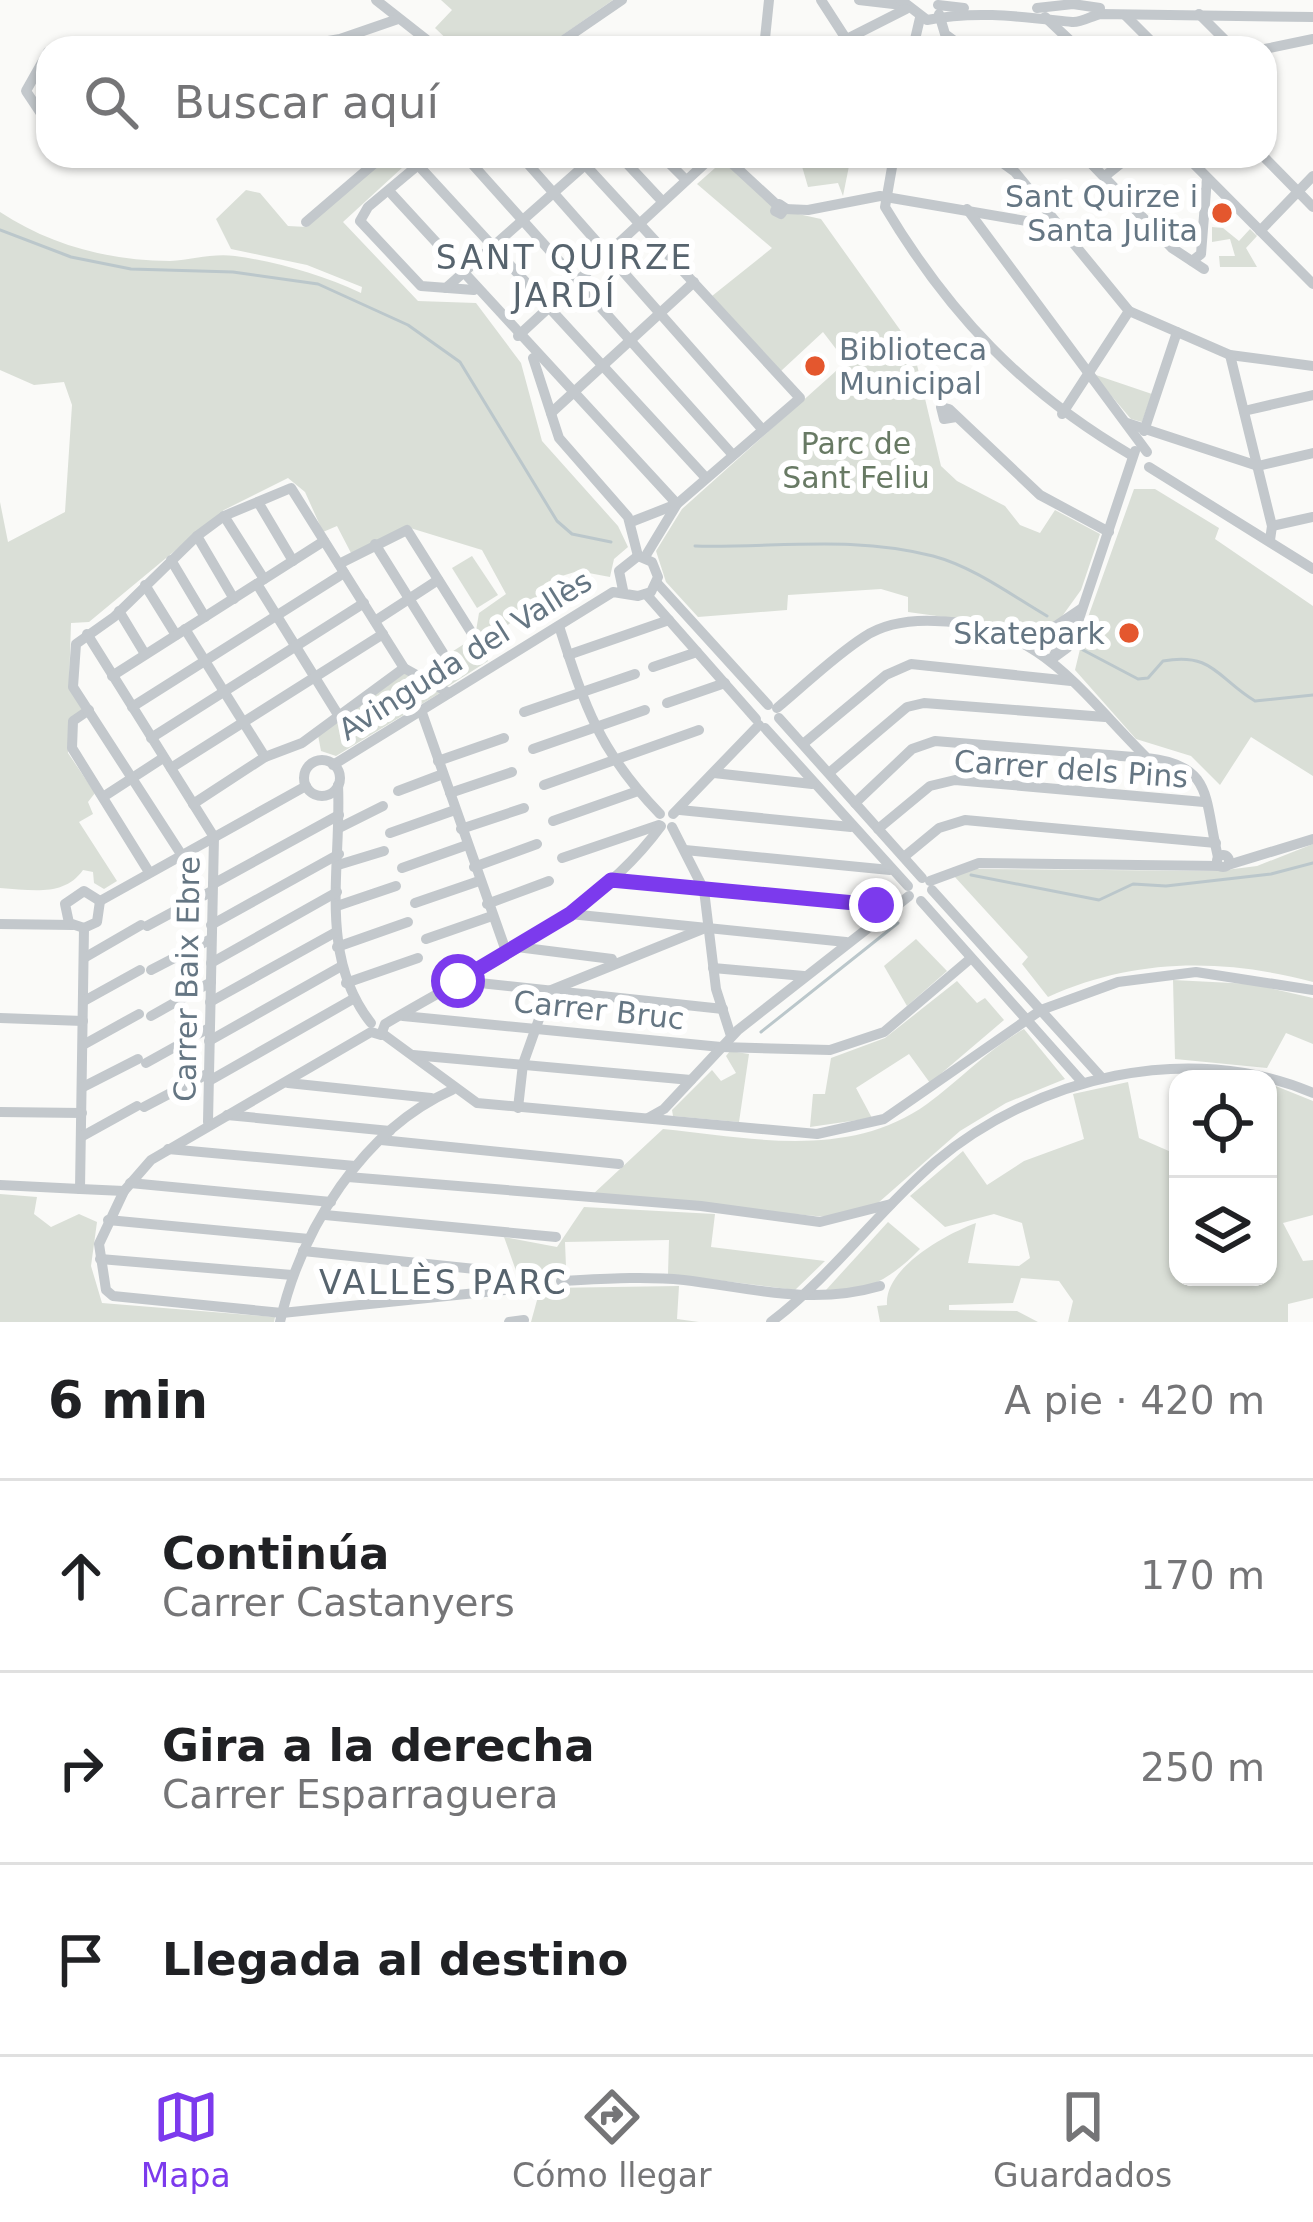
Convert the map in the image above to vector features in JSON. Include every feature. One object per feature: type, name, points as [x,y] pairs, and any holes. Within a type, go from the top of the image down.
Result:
[{"type":"street","points":[[376,0],[421,36]]},
{"type":"street","points":[[570,36],[622,0]]},
{"type":"street","points":[[765,36],[769,0]]},
{"type":"street","points":[[821,0],[844,36]]},
{"type":"street","points":[[859,0],[903,5],[920,18]]},
{"type":"street","points":[[937,8],[1042,15],[1164,4],[1313,13]]},
{"type":"street","points":[[860,36],[903,5]]},
{"type":"street","points":[[916,36],[920,18],[937,8],[1125,15],[1313,13]]},
{"type":"street","points":[[937,8],[948,36]]},
{"type":"street","points":[[1199,14],[1221,36]]},
{"type":"street","points":[[1042,15],[1064,36]]},
{"type":"street","points":[[1125,15],[1146,36]]},
{"type":"street","points":[[349,36],[398,19]]},
{"type":"street","points":[[1277,47],[1313,39]]},
{"type":"street","points":[[36,75],[26,91],[36,106]]},
{"type":"street","points":[[305,223],[369,168]]},
{"type":"street","points":[[416,168],[362,212],[361,221],[416,282],[477,291]]},
{"type":"street","points":[[429,168],[493,252],[706,478]]},
{"type":"street","points":[[475,168],[732,454]]},
{"type":"street","points":[[531,168],[762,429]]},
{"type":"street","points":[[446,288],[493,252],[574,168]]},
{"type":"street","points":[[588,168],[800,398],[676,504],[641,557]]},
{"type":"street","points":[[631,168],[662,201]]},
{"type":"street","points":[[674,168],[686,181]]},
{"type":"street","points":[[518,336],[700,168]]},
{"type":"street","points":[[737,168],[781,207],[886,196],[1060,227]]},
{"type":"street","points":[[892,168],[888,212],[988,350],[1062,414],[1271,533],[1313,569]]},
{"type":"street","points":[[1010,168],[1129,311],[1230,355],[1313,366]]},
{"type":"street","points":[[1097,168],[1172,248],[1204,269]]},
{"type":"street","points":[[1105,176],[1115,168]]},
{"type":"street","points":[[1197,168],[1313,284]]},
{"type":"street","points":[[1275,168],[1313,207]]},
{"type":"street","points":[[1260,232],[1313,176]]},
{"type":"street","points":[[1192,261],[1202,254],[1207,178]]},
{"type":"street","points":[[389,191],[676,504]]},
{"type":"street","points":[[968,209],[1125,423],[1138,455]]},
{"type":"street","points":[[551,413],[694,282]]},
{"type":"street","points":[[1062,414],[1129,311]]},
{"type":"street","points":[[1073,680],[1067,648],[1138,455],[1177,332]]},
{"type":"street","points":[[518,336],[539,369],[565,446],[631,522],[641,557],[656,566],[657,583],[1102,1078]]},
{"type":"street","points":[[1230,355],[1271,533]]},
{"type":"street","points":[[1244,411],[1313,395]]},
{"type":"street","points":[[956,417],[1040,495],[1109,532]]},
{"type":"street","points":[[1125,423],[1258,466],[1313,453]]},
{"type":"street","points":[[181,854],[73,687],[76,644],[224,516],[291,488],[404,668],[449,693]]},
{"type":"street","points":[[258,502],[293,561]]},
{"type":"street","points":[[631,522],[676,504]]},
{"type":"street","points":[[224,516],[277,616],[337,712]]},
{"type":"street","points":[[1271,533],[1313,517]]},
{"type":"street","points":[[132,707],[277,616],[375,544],[407,530],[473,635]]},
{"type":"street","points":[[196,536],[234,598]]},
{"type":"street","points":[[112,676],[324,541]]},
{"type":"street","points":[[375,544],[443,652]]},
{"type":"street","name":"Avinguda del Vallès","points":[[623,590],[619,571],[641,557]]},
{"type":"street","points":[[171,560],[205,616]]},
{"type":"street","points":[[375,621],[438,580]]},
{"type":"street","points":[[657,583],[646,595],[1084,1083]]},
{"type":"street","points":[[145,585],[205,661],[265,757]]},
{"type":"street","name":"Avinguda del Vallès","points":[[333,765],[623,590],[646,595]]},
{"type":"street","points":[[151,738],[364,604]]},
{"type":"street","points":[[534,1287],[281,1317],[120,1298],[106,1290],[100,1258],[108,1220],[127,1187],[165,1148],[285,1083],[570,914],[611,880],[760,724],[863,637],[885,626],[940,621],[1016,636],[1047,632],[1081,609]]},
{"type":"street","points":[[1052,659],[1057,642],[1081,609]]},
{"type":"street","points":[[119,611],[145,654]]},
{"type":"street","points":[[568,655],[669,620]]},
{"type":"street","points":[[559,626],[594,727],[611,761],[667,819],[704,890],[726,1041]]},
{"type":"street","points":[[87,634],[214,837]]},
{"type":"street","points":[[103,797],[244,722],[383,634]]},
{"type":"street","points":[[1016,636],[1052,659],[1147,758]]},
{"type":"street","points":[[1052,659],[1067,648]]},
{"type":"street","points":[[653,667],[697,652]]},
{"type":"street","points":[[803,744],[886,675],[911,664],[1073,680]]},
{"type":"street","points":[[193,804],[265,757],[314,733],[404,668]]},
{"type":"street","points":[[524,712],[635,674]]},
{"type":"street","points":[[667,703],[725,683]]},
{"type":"street","points":[[829,773],[908,707],[924,703],[1105,717]]},
{"type":"street","points":[[760,724],[759,708],[775,710]]},
{"type":"street","points":[[88,710],[73,721],[72,748],[149,872]]},
{"type":"street","points":[[421,710],[490,910],[510,949]]},
{"type":"street","points":[[533,749],[645,710]]},
{"type":"street","points":[[544,785],[699,730]]},
{"type":"street","points":[[314,733],[320,760]]},
{"type":"street","points":[[438,761],[504,738]]},
{"type":"street","points":[[855,803],[911,749],[935,741],[1183,762],[1196,773],[1224,858]]},
{"type":"street","points":[[286,750],[306,769],[306,786]]},
{"type":"street","points":[[320,760],[333,765],[338,785],[337,947],[353,999],[409,1055],[452,1090],[477,1103],[798,1135],[872,1124],[909,1106],[1041,1010],[1118,982],[1167,973],[1231,974],[1313,990]]},
{"type":"street","points":[[306,769],[320,760]]},
{"type":"street","points":[[449,793],[512,772]]},
{"type":"street","points":[[714,773],[812,784]]},
{"type":"street","points":[[398,791],[443,775]]},
{"type":"street","name":"Carrer dels Pins","points":[[878,829],[929,786],[955,780],[1204,802]]},
{"type":"street","points":[[321,796],[338,785]]},
{"type":"street","points":[[306,786],[321,796],[339,821]]},
{"type":"street","points":[[0,924],[78,927],[97,922],[100,902],[306,786]]},
{"type":"street","points":[[553,821],[638,791]]},
{"type":"street","points":[[84,958],[339,821],[383,806]]},
{"type":"street","points":[[461,829],[524,808]]},
{"type":"street","points":[[390,832],[455,810]]},
{"type":"street","points":[[562,858],[667,819],[851,827]]},
{"type":"street","points":[[904,856],[939,828],[964,820],[1224,858]]},
{"type":"street","name":"Carrer Baix Ebre","points":[[208,1122],[214,837]]},
{"type":"street","points":[[632,1120],[652,1117],[726,1041],[845,942],[928,883],[979,862],[1201,863],[1313,839]]},
{"type":"street","points":[[474,867],[537,844]]},
{"type":"street","points":[[402,868],[466,845]]},
{"type":"street","points":[[685,850],[890,869]]},
{"type":"street","points":[[84,1001],[338,860],[384,851]]},
{"type":"street","points":[[415,903],[479,880]]},
{"type":"street","points":[[611,880],[892,906]]},
{"type":"street","points":[[427,939],[549,881]]},
{"type":"street","points":[[913,895],[928,883]]},
{"type":"street","points":[[337,906],[396,886]]},
{"type":"street","points":[[80,1189],[84,958],[78,927],[65,915],[70,896],[84,891],[100,902]]},
{"type":"street","points":[[211,963],[338,892]]},
{"type":"street","points":[[570,914],[845,942]]},
{"type":"street","points":[[337,947],[408,922]]},
{"type":"street","points":[[518,1108],[523,1064],[549,991],[617,960],[708,928]]},
{"type":"street","points":[[210,1002],[336,932]]},
{"type":"street","points":[[510,949],[617,960]]},
{"type":"street","points":[[346,983],[418,958]]},
{"type":"street","name":"Carrer Bruc","points":[[400,1015],[830,1050],[865,1042],[910,1013],[970,959]]},
{"type":"street","points":[[82,1087],[209,1034],[340,967]]},
{"type":"street","points":[[713,968],[803,976]]},
{"type":"street","points":[[458,981],[723,1009]]},
{"type":"street","points":[[83,1045],[211,982]]},
{"type":"street","points":[[82,1137],[209,1077],[353,999]]},
{"type":"street","points":[[0,1018],[83,1021]]},
{"type":"street","points":[[409,1055],[691,1080]]},
{"type":"street","points":[[772,1322],[802,1298],[936,1161],[986,1126],[1084,1083],[1177,1069],[1232,1071],[1313,1094]]},
{"type":"street","points":[[285,1083],[433,1099]]},
{"type":"street","points":[[281,1317],[306,1245],[351,1172],[386,1136],[452,1090]]},
{"type":"street","points":[[668,1104],[666,1114],[674,1124]]},
{"type":"street","points":[[0,1112],[82,1113]]},
{"type":"street","points":[[224,1115],[619,1164]]},
{"type":"street","points":[[165,1148],[593,1202],[701,1206],[820,1222],[896,1202]]},
{"type":"street","points":[[0,1185],[127,1187],[331,1202]]},
{"type":"street","points":[[325,1215],[556,1238]]},
{"type":"street","points":[[108,1220],[476,1269]]},
{"type":"street","points":[[100,1258],[292,1275]]},
{"type":"street","points":[[561,1281],[677,1280],[802,1298],[880,1286]]},
{"type":"street","points":[[509,1322],[524,1320]]},
{"type":"green space","points":[[441,0],[613,0],[561,36],[443,36],[435,28],[452,10]]},
{"type":"green space","points":[[373,168],[402,168],[343,222],[418,301],[476,303],[521,363],[542,441],[618,526],[628,547],[614,559],[610,577],[578,571],[552,579],[531,607],[483,648],[488,661],[447,687],[419,673],[475,637],[479,613],[506,594],[482,550],[407,527],[351,553],[337,526],[323,532],[305,492],[288,478],[224,510],[89,622],[71,623],[69,686],[84,710],[69,719],[68,753],[95,793],[88,802],[93,814],[79,822],[117,881],[104,889],[94,883],[93,872],[83,870],[57,888],[0,888],[0,502],[8,542],[65,512],[72,405],[64,382],[34,385],[0,370],[0,212],[39,234],[103,254],[170,261],[235,256],[300,270],[361,293],[362,287],[307,265],[231,249],[216,219],[246,190],[260,193],[288,226],[307,227]]},
{"type":"green space","name":"Parc de Sant Feliu","points":[[715,168],[734,168],[789,212],[821,219],[913,348],[941,466],[957,481],[1005,506],[1020,525],[1040,533],[1055,510],[1100,534],[1081,590],[1058,622],[1023,628],[908,612],[908,597],[881,589],[788,595],[787,610],[698,617],[666,582],[656,551],[682,509],[846,362],[823,332],[781,371],[712,296],[772,248],[697,184]]},
{"type":"green space","points":[[802,168],[849,168],[843,196],[838,183],[808,187]]},
{"type":"green space","points":[[1212,227],[1223,228],[1239,241],[1250,229],[1257,236],[1246,248],[1257,267],[1220,267],[1219,256],[1235,256],[1230,239],[1212,242]]},
{"type":"green space","points":[[1093,374],[1152,394],[1142,422],[1131,419]]},
{"type":"green space","points":[[1134,489],[1155,489],[1219,528],[1215,539],[1313,606],[1313,776],[1251,737],[1220,785],[1191,756],[1136,739],[1075,670],[1087,620]]},
{"type":"green space","points":[[472,556],[498,595],[477,608],[452,568]]},
{"type":"green space","points":[[405,673],[440,693],[336,756],[321,751],[318,735]]},
{"type":"green space","points":[[1313,844],[1313,982],[1246,969],[1179,966],[1113,975],[1048,997],[1022,964],[1028,957],[954,876],[974,869],[1218,871],[1257,866]]},
{"type":"green space","points":[[916,939],[947,971],[907,1006],[884,966]]},
{"type":"green space","points":[[1173,980],[1252,984],[1313,998],[1313,1044],[1286,1033],[1267,1068],[1175,1059]]},
{"type":"green space","points":[[957,981],[977,1003],[985,998],[1004,1020],[930,1083],[909,1054],[856,1088],[872,1118],[810,1127],[813,1094],[825,1094],[831,1058],[885,1038]]},
{"type":"green space","points":[[1024,1029],[1065,1079],[1006,1103],[960,1131],[878,1203],[827,1217],[591,1196],[663,1129],[799,1141],[865,1133],[897,1122]]},
{"type":"green space","points":[[730,1051],[749,1054],[739,1122],[673,1116],[672,1110],[712,1070],[721,1081],[736,1073],[726,1056]]},
{"type":"green space","points":[[1128,1082],[1139,1138],[1169,1151],[1169,1286],[1277,1286],[1277,1087],[1313,1101],[1313,1215],[1283,1223],[1303,1261],[1313,1260],[1313,1298],[1288,1304],[1288,1322],[1068,1322],[1073,1301],[1059,1281],[1021,1278],[1013,1303],[949,1305],[949,1310],[1017,1311],[1038,1322],[880,1322],[877,1306],[887,1305],[895,1278],[919,1254],[963,1228],[976,1223],[968,1263],[1019,1266],[1030,1258],[1022,1223],[994,1214],[945,1227],[910,1196],[963,1151],[987,1185],[1024,1161],[1084,1139],[1073,1094]]},
{"type":"green space","points":[[0,1194],[37,1197],[34,1214],[51,1227],[79,1214],[97,1222],[91,1266],[102,1303],[275,1317],[274,1322],[0,1322]]},
{"type":"green space","points":[[584,1207],[715,1214],[711,1247],[825,1261],[795,1290],[668,1274],[669,1240],[565,1242],[566,1267],[549,1269],[547,1288],[679,1286],[677,1319],[699,1322],[531,1322],[542,1282],[520,1282],[504,1237],[557,1247]]},
{"type":"green space","points":[[888,1222],[920,1249],[878,1282],[853,1290],[826,1290]]},
{"type":"waterway","points":[[0,230],[71,257],[131,269],[233,272],[318,284],[408,325],[460,362],[557,521],[572,534],[611,542]]},
{"type":"waterway","points":[[695,546],[844,544],[903,550],[963,567],[1047,616]]},
{"type":"waterway","points":[[1083,650],[1138,679],[1148,678],[1163,661],[1193,660],[1214,669],[1255,701],[1313,695]]},
{"type":"waterway","points":[[971,875],[1099,900],[1133,884],[1166,886],[1271,874],[1313,863]]},
{"type":"waterway","points":[[761,1032],[898,923]]},
{"type":"place","name":"Sant Quirze i Santa Julita","points":[[1222,213]]},
{"type":"place","name":"Biblioteca Municipal","points":[[815,366]]},
{"type":"place","name":"Skatepark","points":[[1129,633]]},
{"type":"district","name":"SANT QUIRZE JARDÍ","points":[[565,276]]},
{"type":"district","name":"VALLÈS PARC","points":[[444,1282]]},
{"type":"route","points":[[458,981],[570,914],[611,880],[876,905]]}]
